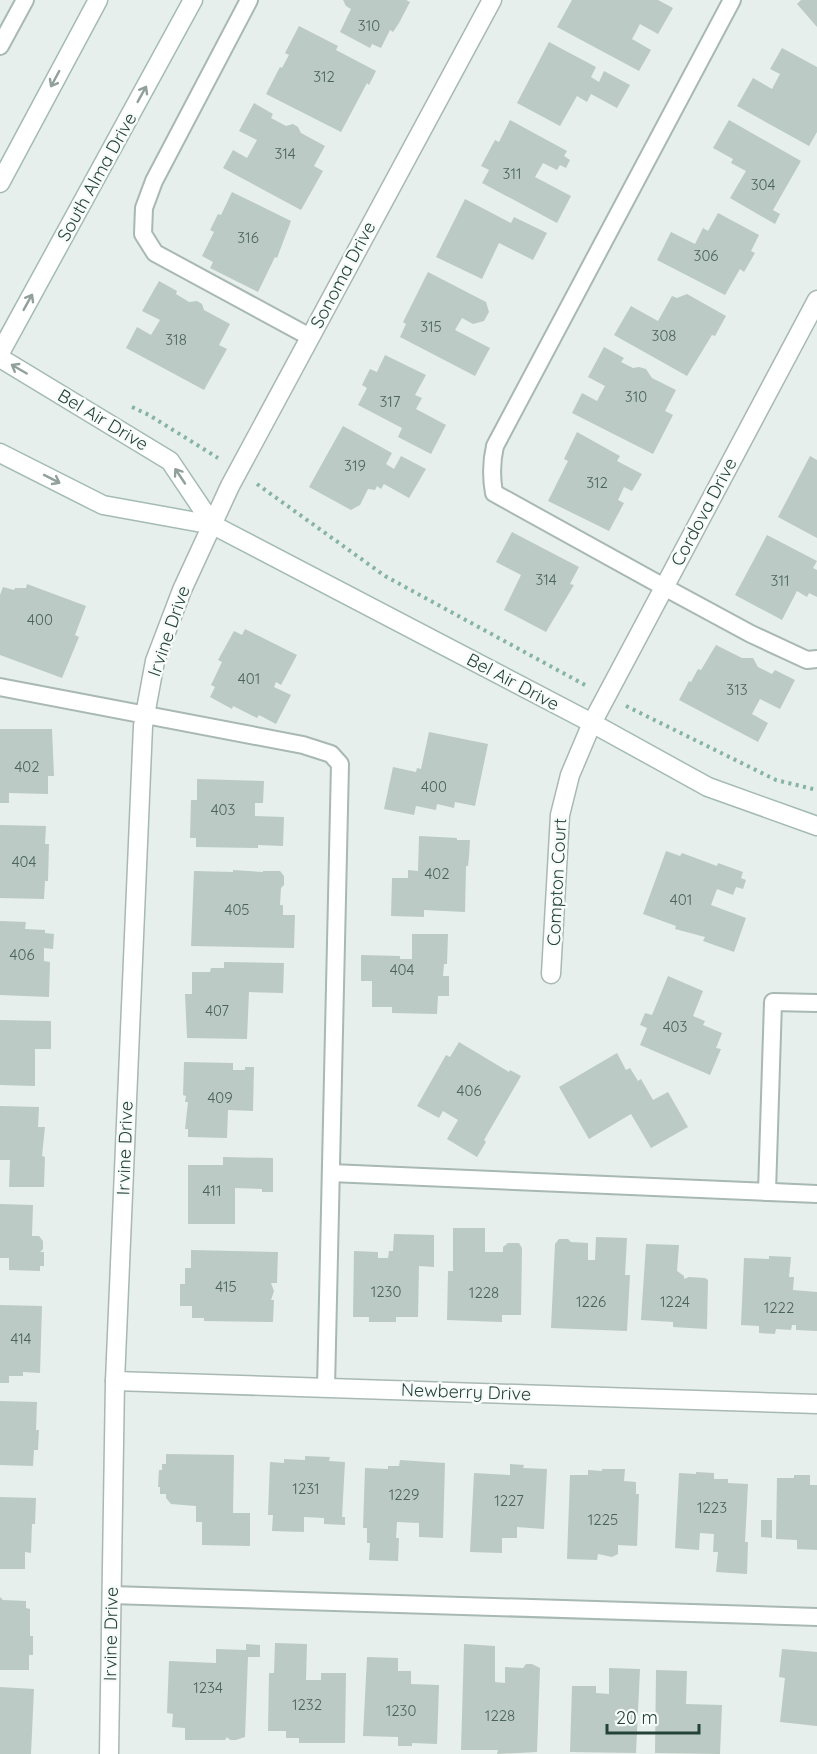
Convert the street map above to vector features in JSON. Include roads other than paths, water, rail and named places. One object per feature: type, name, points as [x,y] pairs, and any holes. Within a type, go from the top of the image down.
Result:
[{"type":"street","points":[[0,183],[98,0]]},
{"type":"street","name":"South Alma Drive","points":[[0,353],[193,0]]},
{"type":"street","name":"Sonoma Drive","points":[[199,553],[238,471],[492,0]]},
{"type":"street","name":"Cordova Drive","points":[[592,723],[817,300]]},
{"type":"street","name":"Bel Air Drive","points":[[0,358],[170,461],[213,525]]},
{"type":"street","name":"Bel Air Drive","points":[[0,453],[103,505],[213,525],[592,723],[708,787],[817,826]]},
{"type":"street","name":"Irvine Drive","points":[[109,1754],[115,1381],[142,738],[155,662],[182,590],[199,553]]},
{"type":"street","name":"Compton Court","points":[[551,974],[560,815],[570,775],[592,723]]},
{"type":"street","name":"Newberry Drive","points":[[115,1381],[817,1404]]},
{"type":"lane","points":[[0,46],[25,0]]},
{"type":"lane","points":[[249,0],[154,181],[144,208],[143,234],[155,253],[310,337]]},
{"type":"lane","points":[[732,0],[495,446],[490,475],[494,493],[751,634],[807,660],[817,659]]},
{"type":"lane","points":[[0,687],[303,745],[331,754],[340,764],[326,1388]]},
{"type":"lane","points":[[767,1192],[773,1002],[817,1004]]},
{"type":"lane","points":[[331,1173],[817,1194]]},
{"type":"lane","points":[[111,1595],[817,1617]]}]
